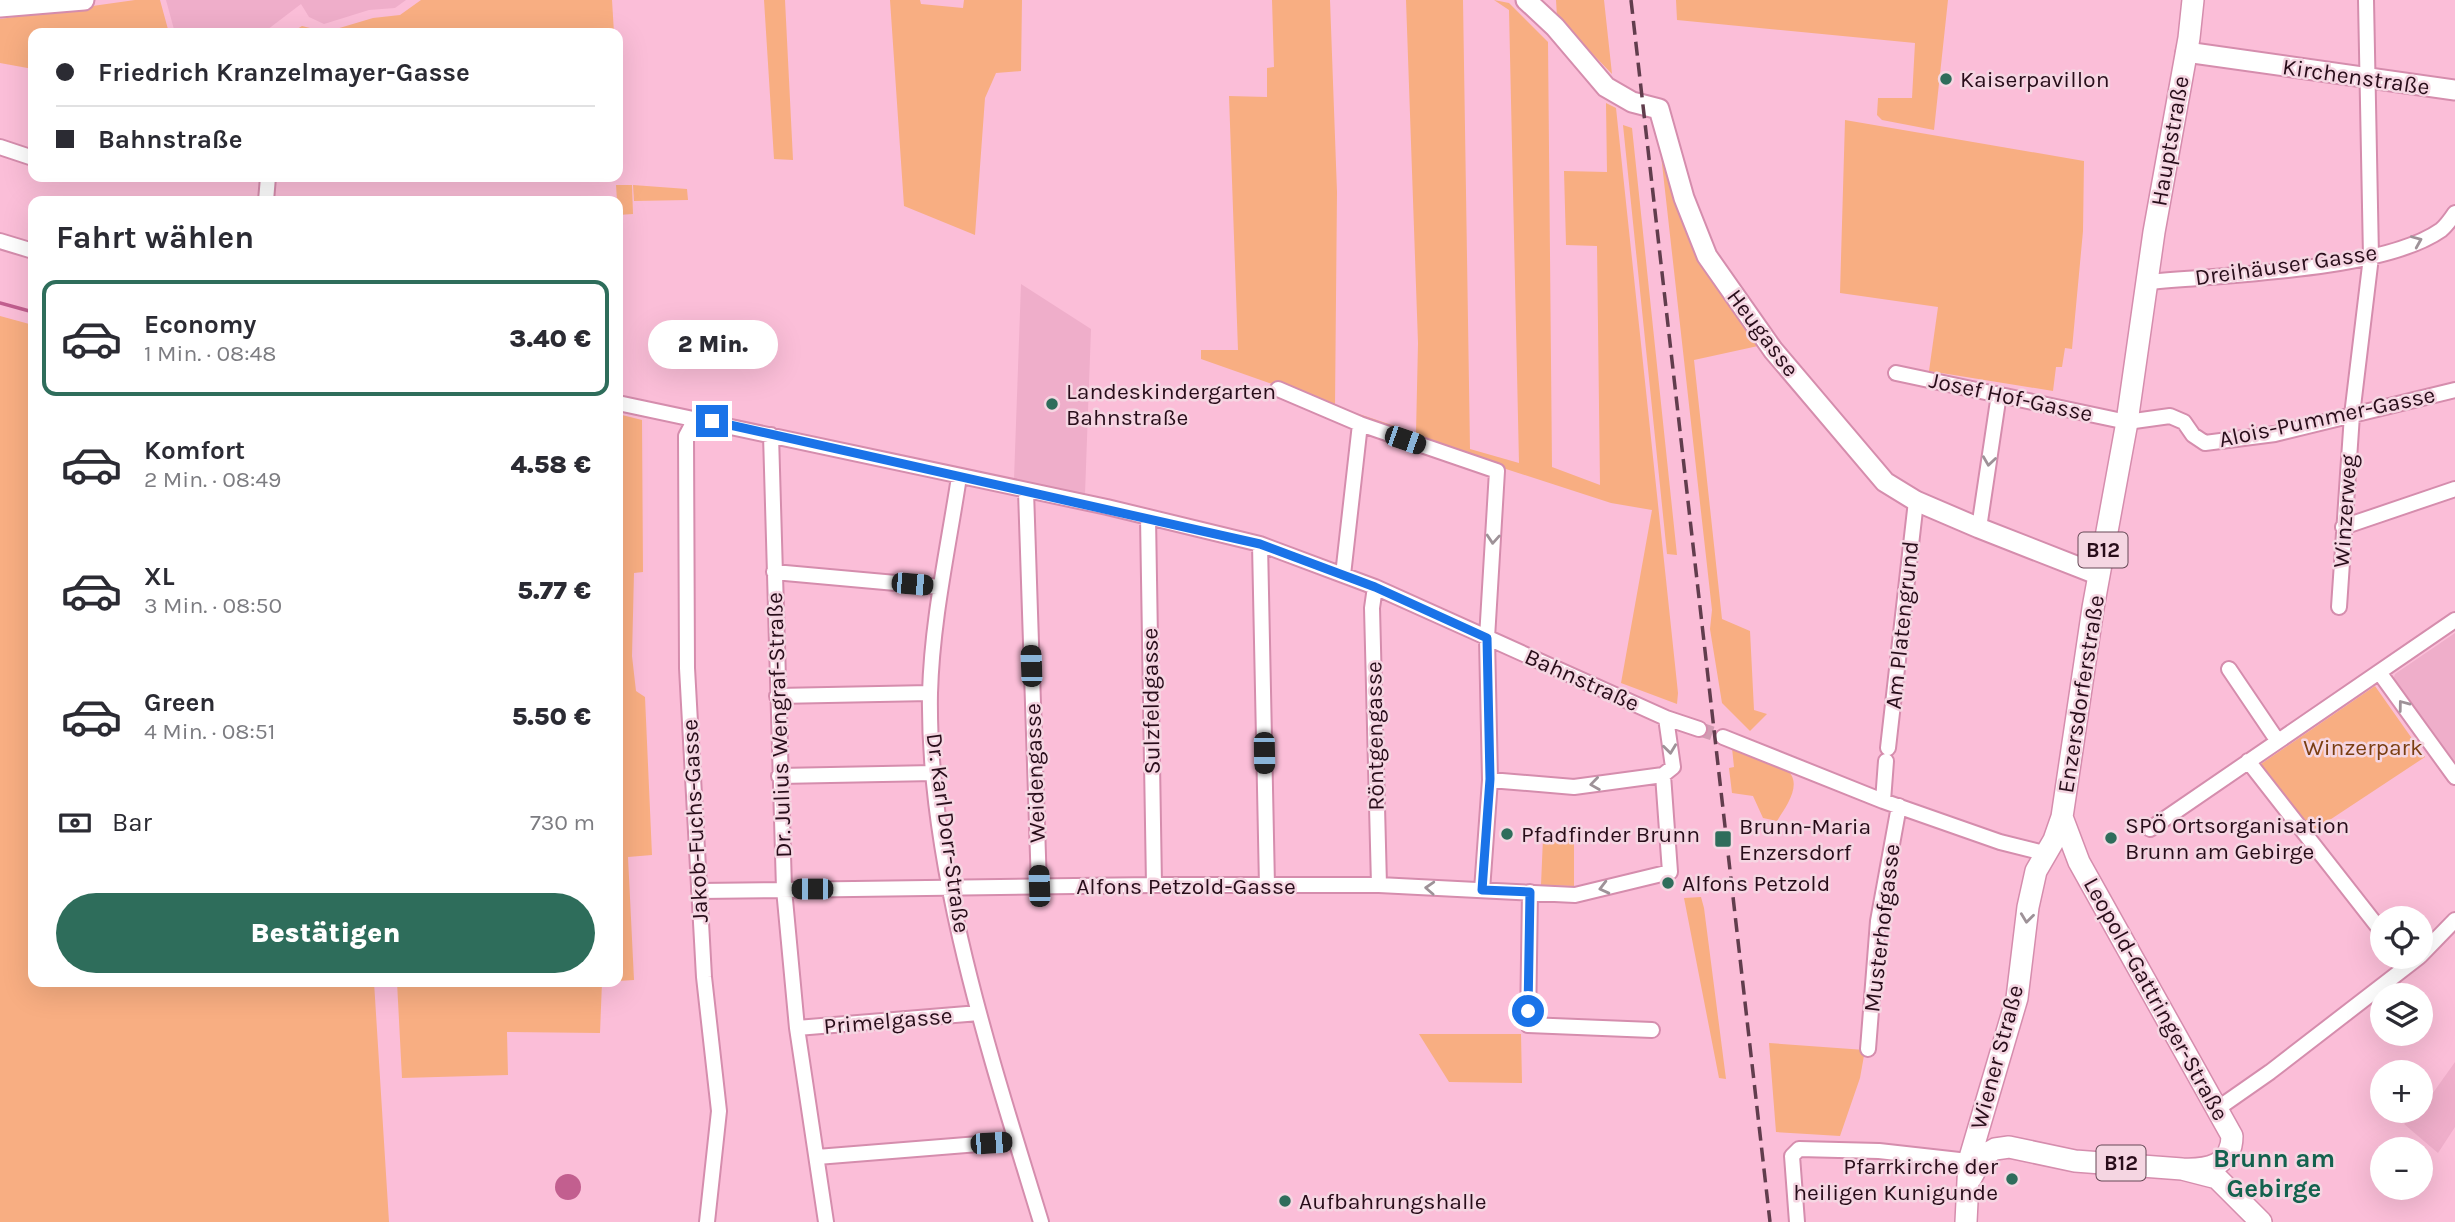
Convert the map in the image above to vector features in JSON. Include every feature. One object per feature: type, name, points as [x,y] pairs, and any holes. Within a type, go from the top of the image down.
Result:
[{"type":"main road","name":"Hauptstraße","points":[[2147,282],[2193,0]]},
{"type":"main road","name":"Enzersdorferstraße","points":[[2044,853],[2053,840],[2062,817],[2099,575],[2127,422],[2147,282]]},
{"type":"main road","name":"Leopold-Gattringer-Straße","points":[[2062,817],[2079,862],[2232,1136],[2232,1147],[2223,1161]]},
{"type":"main road","name":"Leopold-Gattringer-Straße","points":[[2044,853],[2062,855],[2079,862]]},
{"type":"main road","name":"Wiener Straße","points":[[1974,1162],[1983,1109],[2017,998],[2028,907],[2036,870],[2044,853]]},
{"type":"main road","points":[[1983,1109],[1987,1126],[1994,1137],[2009,1147]]},
{"type":"main road","points":[[1974,1162],[1995,1149],[2009,1147]]},
{"type":"main road","name":"B12","points":[[2009,1147],[2075,1161],[2182,1169],[2207,1170],[2223,1161]]},
{"type":"main road","points":[[2223,1161],[2241,1190],[2272,1222]]},
{"type":"main road","name":"B12","points":[[1966,1222],[1968,1184],[1974,1162]]},
{"type":"main road","points":[[2182,1169],[2217,1178],[2261,1222]]},
{"type":"street","points":[[0,7],[85,0]]},
{"type":"street","name":"Heugasse","points":[[1526,0],[1555,27],[1606,86],[1632,102],[1659,109],[1684,198],[1707,256],[1773,350],[1885,482],[1916,501],[2099,575]]},
{"type":"street","name":"Winzerweg","points":[[2339,607],[2352,415],[2371,257],[2366,0]]},
{"type":"street","name":"Kirchenstraße","points":[[2186,52],[2455,90]]},
{"type":"street","points":[[0,147],[28,156]]},
{"type":"street","name":"Dreihäuser Gasse","points":[[2147,282],[2371,257],[2412,244],[2442,229],[2455,213]]},
{"type":"street","points":[[0,241],[28,249]]},
{"type":"street","name":"Josef Hof-Gasse","points":[[1896,373],[2127,422]]},
{"type":"street","points":[[1278,389],[1360,424],[1497,471],[1487,638],[1490,779],[1482,890]]},
{"type":"street","name":"Alois-Pummer-Gasse","points":[[2127,422],[2170,416],[2184,422],[2193,435],[2205,443],[2274,434],[2455,390]]},
{"type":"street","points":[[1979,528],[1999,394]]},
{"type":"street","name":"Bahnstraße","points":[[623,404],[694,421],[712,421],[1260,544],[1375,587],[1666,718],[1699,729]]},
{"type":"street","name":"Jakob-Fuchs-Gasse","points":[[694,421],[686,436],[687,668],[704,977],[719,1111],[707,1222]]},
{"type":"street","points":[[1343,575],[1360,424]]},
{"type":"street","name":"Dr. Julius Wengraf-Straße","points":[[771,435],[784,889],[797,1028],[826,1222]]},
{"type":"street","name":"Dr. Karl Dorr-Straße","points":[[959,477],[940,587],[930,693],[934,773],[950,888],[979,1013],[1041,1222]]},
{"type":"street","points":[[2343,527],[2455,489]]},
{"type":"street","name":"Weidengasse","points":[[1026,491],[1039,886]]},
{"type":"street","name":"Am Platengrund","points":[[1883,801],[1916,501]]},
{"type":"street","name":"Sulzfeldgasse","points":[[1148,517],[1154,885]]},
{"type":"street","points":[[1260,544],[1268,886]]},
{"type":"street","points":[[774,572],[940,587]]},
{"type":"street","name":"Röntgengasse","points":[[1375,587],[1373,608],[1379,886]]},
{"type":"street","points":[[2150,830],[2277,740],[2455,620]]},
{"type":"street","points":[[2229,669],[2277,740]]},
{"type":"street","points":[[2378,672],[2455,778]]},
{"type":"street","points":[[777,696],[930,693]]},
{"type":"street","points":[[1490,779],[1574,787],[1663,775],[1672,767],[1666,718]]},
{"type":"street","points":[[1723,737],[1883,801],[2000,842],[2044,853]]},
{"type":"street","points":[[2248,761],[2370,917]]},
{"type":"street","points":[[779,776],[934,773]]},
{"type":"street","name":"Alfons Petzold-Gasse","points":[[699,891],[1154,885],[1379,886],[1576,895],[1670,872],[1663,775]]},
{"type":"street","name":"Musterhofgasse","points":[[1868,1049],[1878,921],[1899,806]]},
{"type":"street","points":[[1530,892],[1528,1025],[1652,1030]]},
{"type":"street","points":[[2433,940],[2455,920]]},
{"type":"street","points":[[2217,1109],[2400,969]]},
{"type":"street","name":"Primelgasse","points":[[797,1028],[979,1013]]},
{"type":"street","points":[[817,1157],[1016,1141]]},
{"type":"street","points":[[1797,1222],[1792,1156],[1799,1150],[1879,1150],[1974,1162]]},
{"type":"shaded area","points":[[166,0],[406,0],[395,8],[369,10],[324,24],[309,17],[301,4],[270,28],[174,28]]},
{"type":"shaded area","name":"Landeskindergarten Bahnstraße","points":[[1021,284],[1091,329],[1085,494],[1014,479]]},
{"type":"shaded area","points":[[2455,633],[2455,766],[2393,680],[2395,674]]},
{"type":"shaded area","points":[[2455,1062],[2455,1127],[2438,1153],[2433,1149],[2433,1137],[2419,1137],[2404,1124],[2433,1123],[2433,1093]]},
{"type":"shaded area","points":[[568,1174],[577,1178],[581,1187],[577,1196],[568,1200],[559,1196],[555,1187],[559,1178]]},
{"type":"green space","points":[[135,0],[160,0],[168,28],[28,28],[28,68],[0,63],[0,19]]},
{"type":"green space","points":[[421,0],[612,0],[614,28],[339,28],[373,18],[400,15]]},
{"type":"green space","points":[[764,0],[785,0],[793,160],[774,159]]},
{"type":"green space","points":[[890,0],[920,0],[921,4],[963,8],[964,0],[1022,0],[1021,71],[996,73],[985,98],[975,235],[904,206]]},
{"type":"green space","points":[[1272,0],[1330,0],[1337,192],[1335,406],[1416,433],[1418,343],[1406,0],[1463,0],[1470,449],[1519,463],[1509,10],[1494,0],[1509,3],[1548,42],[1552,467],[1600,485],[1597,246],[1566,245],[1564,171],[1607,172],[1606,103],[1616,108],[1678,693],[1677,704],[1621,683],[1652,510],[1611,503],[1358,421],[1275,385],[1201,359],[1201,350],[1238,350],[1229,96],[1267,97],[1267,68],[1274,67]]},
{"type":"green space","points":[[1556,0],[1604,0],[1612,74],[1557,17]]},
{"type":"green space","points":[[1676,0],[1948,0],[1934,130],[1882,120],[1877,115],[1878,98],[1912,98],[1915,43],[1677,20]]},
{"type":"green space","points":[[1845,120],[2084,161],[2083,231],[2072,349],[2065,348],[2062,367],[2056,367],[2053,391],[1929,371],[1938,307],[1840,293]]},
{"type":"green space","points":[[1623,125],[1632,128],[1677,555],[1667,554]]},
{"type":"green space","points":[[1659,137],[1698,259],[1758,346],[1694,360],[1722,619],[1750,631],[1754,710],[1767,714],[1750,731],[1722,703],[1710,629],[1712,610]]},
{"type":"green space","points":[[616,185],[632,185],[633,214],[623,215],[623,196],[617,196]]},
{"type":"green space","points":[[633,185],[687,189],[688,200],[634,201]]},
{"type":"green space","points":[[0,316],[28,324],[28,987],[374,987],[389,1222],[0,1222]]},
{"type":"green space","points":[[623,415],[642,420],[643,572],[634,573],[632,656],[636,691],[645,697],[652,855],[628,857],[634,980],[623,981]]},
{"type":"green space","name":"Winzerpark","points":[[2375,686],[2425,757],[2313,831],[2261,764]]},
{"type":"green space","points":[[1732,748],[1789,772],[1793,778],[1791,797],[1777,821],[1763,818],[1753,796],[1732,793],[1729,768],[1734,767]]},
{"type":"green space","points":[[1543,838],[1574,838],[1574,886],[1541,885]]},
{"type":"green space","points":[[1701,897],[1726,1079],[1719,1078],[1684,898]]},
{"type":"green space","points":[[397,987],[602,987],[600,1033],[507,1032],[508,1075],[402,1078]]},
{"type":"green space","points":[[1419,1034],[1521,1034],[1522,1083],[1449,1082]]},
{"type":"green space","points":[[1769,1043],[1865,1050],[1860,1078],[1840,1136],[1776,1132]]},
{"type":"waterway","points":[[0,303],[28,311]]},
{"type":"tunnel","points":[[1699,729],[1723,737]]},
{"type":"railway","points":[[1631,0],[1770,1222]]},
{"type":"place","name":"Kaiserpavillon","points":[[1946,79]]},
{"type":"place","name":"Landeskindergarten Bahnstraße","points":[[1052,404]]},
{"type":"place","name":"Pfadfinder Brunn","points":[[1507,834]]},
{"type":"place","name":"SPÖ Ortsorganisation Brunn am Gebirge","points":[[2111,838]]},
{"type":"place","name":"Brunn-Maria Enzersdorf","points":[[1723,839]]},
{"type":"place","name":"Alfons Petzold","points":[[1668,883]]},
{"type":"place","name":"Pfarrkirche der heiligen Kunigunde","points":[[2012,1179]]},
{"type":"place","name":"Aufbahrungshalle","points":[[1285,1201]]},
{"type":"district","name":"Brunn am Gebirge","points":[[2274,1173]]},
{"type":"route","points":[[712,421],[1260,544],[1375,587],[1487,638],[1490,779],[1482,890],[1530,892],[1528,1011]]}]
